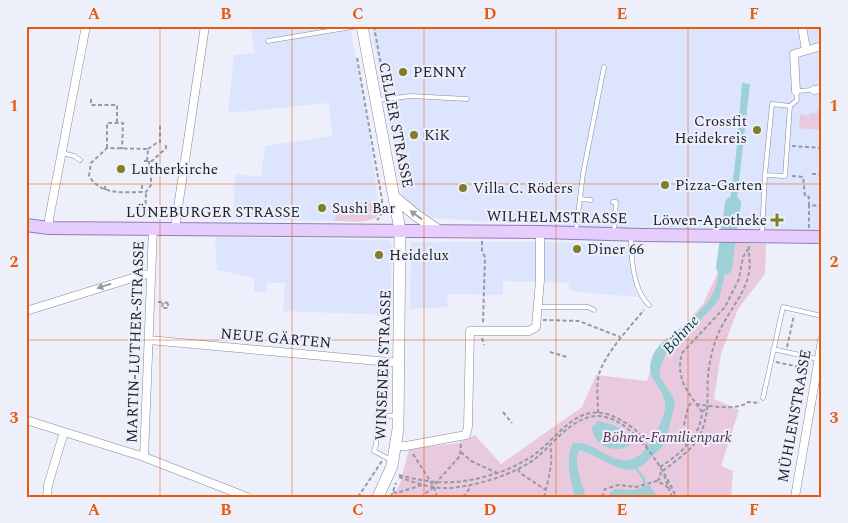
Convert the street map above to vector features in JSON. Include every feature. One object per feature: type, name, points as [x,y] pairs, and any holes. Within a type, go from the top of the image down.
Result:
[{"type":"main road","name":"CELLER STRASSE","points":[[362,26],[400,230]]},
{"type":"main road","points":[[394,197],[439,231]]},
{"type":"main road","name":"LÜNEBURGER STRASSE","points":[[26,225],[49,228],[149,223],[176,228],[400,230]]},
{"type":"main road","name":"WILHELMSTRASSE","points":[[400,230],[716,236],[750,239]]},
{"type":"main road","name":"WINSENER STRASSE","points":[[378,497],[388,462],[396,446],[400,363],[400,230]]},
{"type":"main road","points":[[750,239],[822,237]]},
{"type":"street","points":[[49,228],[49,219],[86,26]]},
{"type":"street","points":[[176,228],[205,26]]},
{"type":"street","points":[[802,26],[806,50]]},
{"type":"street","points":[[796,91],[794,54],[822,46]]},
{"type":"street","name":"MARTIN-LUTHER-STRASSE","points":[[144,457],[152,274],[149,223]]},
{"type":"street","points":[[396,446],[406,446],[466,435],[468,427],[470,331],[532,330],[537,324],[540,232]]},
{"type":"street","points":[[26,311],[142,275],[152,274]]},
{"type":"street","name":"NEUE GÄRTEN","points":[[149,340],[400,363]]},
{"type":"street","name":"MÜHLENSTRASSE","points":[[795,497],[822,340]]},
{"type":"street","points":[[26,420],[144,457],[247,497]]},
{"type":"street","points":[[47,497],[48,485],[64,432]]},
{"type":"lane","points":[[268,41],[358,26]]},
{"type":"lane","points":[[576,233],[583,174],[604,67]]},
{"type":"lane","points":[[765,175],[784,176],[790,106],[797,100],[796,91],[818,89]]},
{"type":"lane","points":[[376,100],[411,96],[467,99]]},
{"type":"lane","points":[[750,239],[765,175],[772,104],[790,106]]},
{"type":"lane","points":[[62,153],[74,156],[80,160]]},
{"type":"lane","points":[[580,199],[591,200]]},
{"type":"lane","points":[[613,202],[616,202],[614,234]]},
{"type":"lane","points":[[631,235],[634,270],[642,298],[649,305]]},
{"type":"lane","points":[[538,307],[588,307],[594,310]]},
{"type":"lane","points":[[763,398],[783,307],[822,316]]},
{"type":"lane","points":[[773,349],[818,359]]},
{"type":"lane","points":[[388,462],[374,451],[377,415],[398,416]]},
{"type":"path","points":[[357,57],[382,200],[382,211]]},
{"type":"path","points":[[91,98],[91,105],[117,105],[117,123]]},
{"type":"path","points":[[107,148],[106,123],[123,123],[122,149]]},
{"type":"path","points":[[146,192],[104,190],[97,187],[89,176],[91,163],[107,148],[148,149],[159,143],[160,126]]},
{"type":"path","points":[[147,161],[152,161],[166,148],[166,144]]},
{"type":"path","points":[[787,145],[822,148]]},
{"type":"path","points":[[148,149],[147,161],[151,185],[146,192],[149,223]]},
{"type":"path","points":[[80,160],[94,159]]},
{"type":"path","points":[[145,170],[174,171]]},
{"type":"path","points":[[812,174],[822,174]]},
{"type":"path","points":[[784,176],[803,177],[806,196],[809,197],[808,237]]},
{"type":"path","points":[[104,190],[105,185]]},
{"type":"path","points":[[142,185],[142,192]]},
{"type":"path","points":[[809,205],[822,206]]},
{"type":"path","points":[[482,231],[482,251],[485,257],[482,331]]},
{"type":"path","points":[[702,412],[693,401],[681,378],[679,362],[682,353],[725,307],[739,279],[750,239]]},
{"type":"path","points":[[662,471],[685,452],[698,438],[707,417],[708,379],[713,347],[722,325],[747,280],[751,258],[750,239]]},
{"type":"path","points":[[598,414],[599,374],[620,337],[649,305]]},
{"type":"path","points":[[786,352],[795,310]]},
{"type":"path","points":[[544,320],[579,321],[620,337]]},
{"type":"path","points":[[550,352],[567,357]]},
{"type":"path","points":[[684,425],[688,407],[693,401]]},
{"type":"path","points":[[696,404],[708,406]]},
{"type":"path","points":[[660,467],[687,446],[700,426],[702,412],[708,406]]},
{"type":"path","points":[[503,412],[512,423]]},
{"type":"path","points":[[598,414],[580,421],[534,459],[518,469],[470,485],[450,488],[434,487],[399,476],[436,483],[456,483],[497,473],[532,456],[570,422],[579,417],[598,414],[623,425],[647,447],[676,497]]},
{"type":"path","points":[[684,442],[687,446]]},
{"type":"path","points":[[420,497],[434,487],[456,461],[461,452],[461,443]]},
{"type":"path","points":[[544,497],[551,451],[550,445]]},
{"type":"path","points":[[410,450],[434,487],[437,497]]},
{"type":"path","points":[[461,452],[477,465],[497,473]]},
{"type":"path","points":[[358,497],[388,462]]},
{"type":"path","points":[[602,497],[605,488],[611,486],[636,487],[657,481],[660,478],[660,467]]},
{"type":"path","points":[[518,469],[520,473],[546,490]]},
{"type":"path","points":[[662,471],[672,497]]},
{"type":"path","points":[[657,481],[669,488]]},
{"type":"path","points":[[393,492],[397,493],[424,485]]},
{"type":"path","points":[[463,497],[470,488],[470,485]]},
{"type":"shaded area","points":[[250,26],[350,26],[370,138],[378,201],[336,206],[335,221],[233,219],[235,174],[261,177],[265,146],[332,136],[329,103],[228,113],[234,55],[255,53]]},
{"type":"shaded area","points":[[371,26],[822,26],[822,230],[583,227],[429,218],[418,213],[403,197]]},
{"type":"shaded area","points":[[215,237],[387,240],[391,243],[392,247],[390,315],[283,311],[285,283],[267,283],[266,293],[254,292],[254,278],[217,270]]},
{"type":"shaded area","points":[[411,242],[547,242],[630,245],[631,272],[637,297],[569,291],[569,283],[503,281],[503,295],[447,294],[448,307],[410,309]]},
{"type":"green space","points":[[818,108],[822,108],[822,130],[799,128],[800,114],[809,116],[810,113],[817,114]]},
{"type":"green space","points":[[378,201],[378,214],[371,220],[359,222],[335,221],[336,206]]},
{"type":"green space","name":"Böhme-Familienpark","points":[[721,242],[766,244],[765,274],[738,309],[721,354],[714,399],[739,410],[721,466],[733,471],[731,497],[393,497],[400,484],[409,449],[458,443],[475,435],[501,464],[582,407],[596,375],[647,381],[657,349],[681,329],[703,304],[718,272]]},
{"type":"water","points":[[742,83],[750,84],[734,225],[727,225],[736,155]]},
{"type":"water","points":[[721,245],[731,245],[719,300],[694,327],[669,345],[660,369],[660,377],[675,403],[666,440],[662,447],[642,466],[628,470],[618,468],[579,450],[577,461],[580,480],[586,497],[574,497],[569,470],[569,456],[573,443],[589,445],[612,457],[628,460],[642,453],[657,432],[664,415],[665,402],[651,374],[651,361],[659,346],[705,306],[711,297],[718,279]]},
{"type":"water","points":[[598,421],[615,426],[625,432],[630,441],[629,446],[617,449],[600,443],[593,433],[592,427]]},
{"type":"water","points":[[648,485],[657,497],[609,497],[610,493],[615,489],[635,490]]},
{"type":"waterway","name":"Böhme","points":[[724,267],[733,204]]},
{"type":"waterway","points":[[634,466],[644,479],[644,486]]},
{"type":"place","name":"PENNY","points":[[403,72]]},
{"type":"place","name":"Crossfit Heidekreis","points":[[757,130]]},
{"type":"place","name":"KiK","points":[[414,135]]},
{"type":"place","name":"Lutherkirche","points":[[121,169]]},
{"type":"place","name":"Pizza-Garten","points":[[665,185]]},
{"type":"place","name":"Villa C. Röders","points":[[463,188]]},
{"type":"place","name":"Sushi Bar","points":[[322,208]]},
{"type":"place","name":"Löwen-Apotheke","points":[[777,220]]},
{"type":"place","name":"Diner 66","points":[[577,249]]},
{"type":"place","name":"Heidelux","points":[[379,255]]}]
